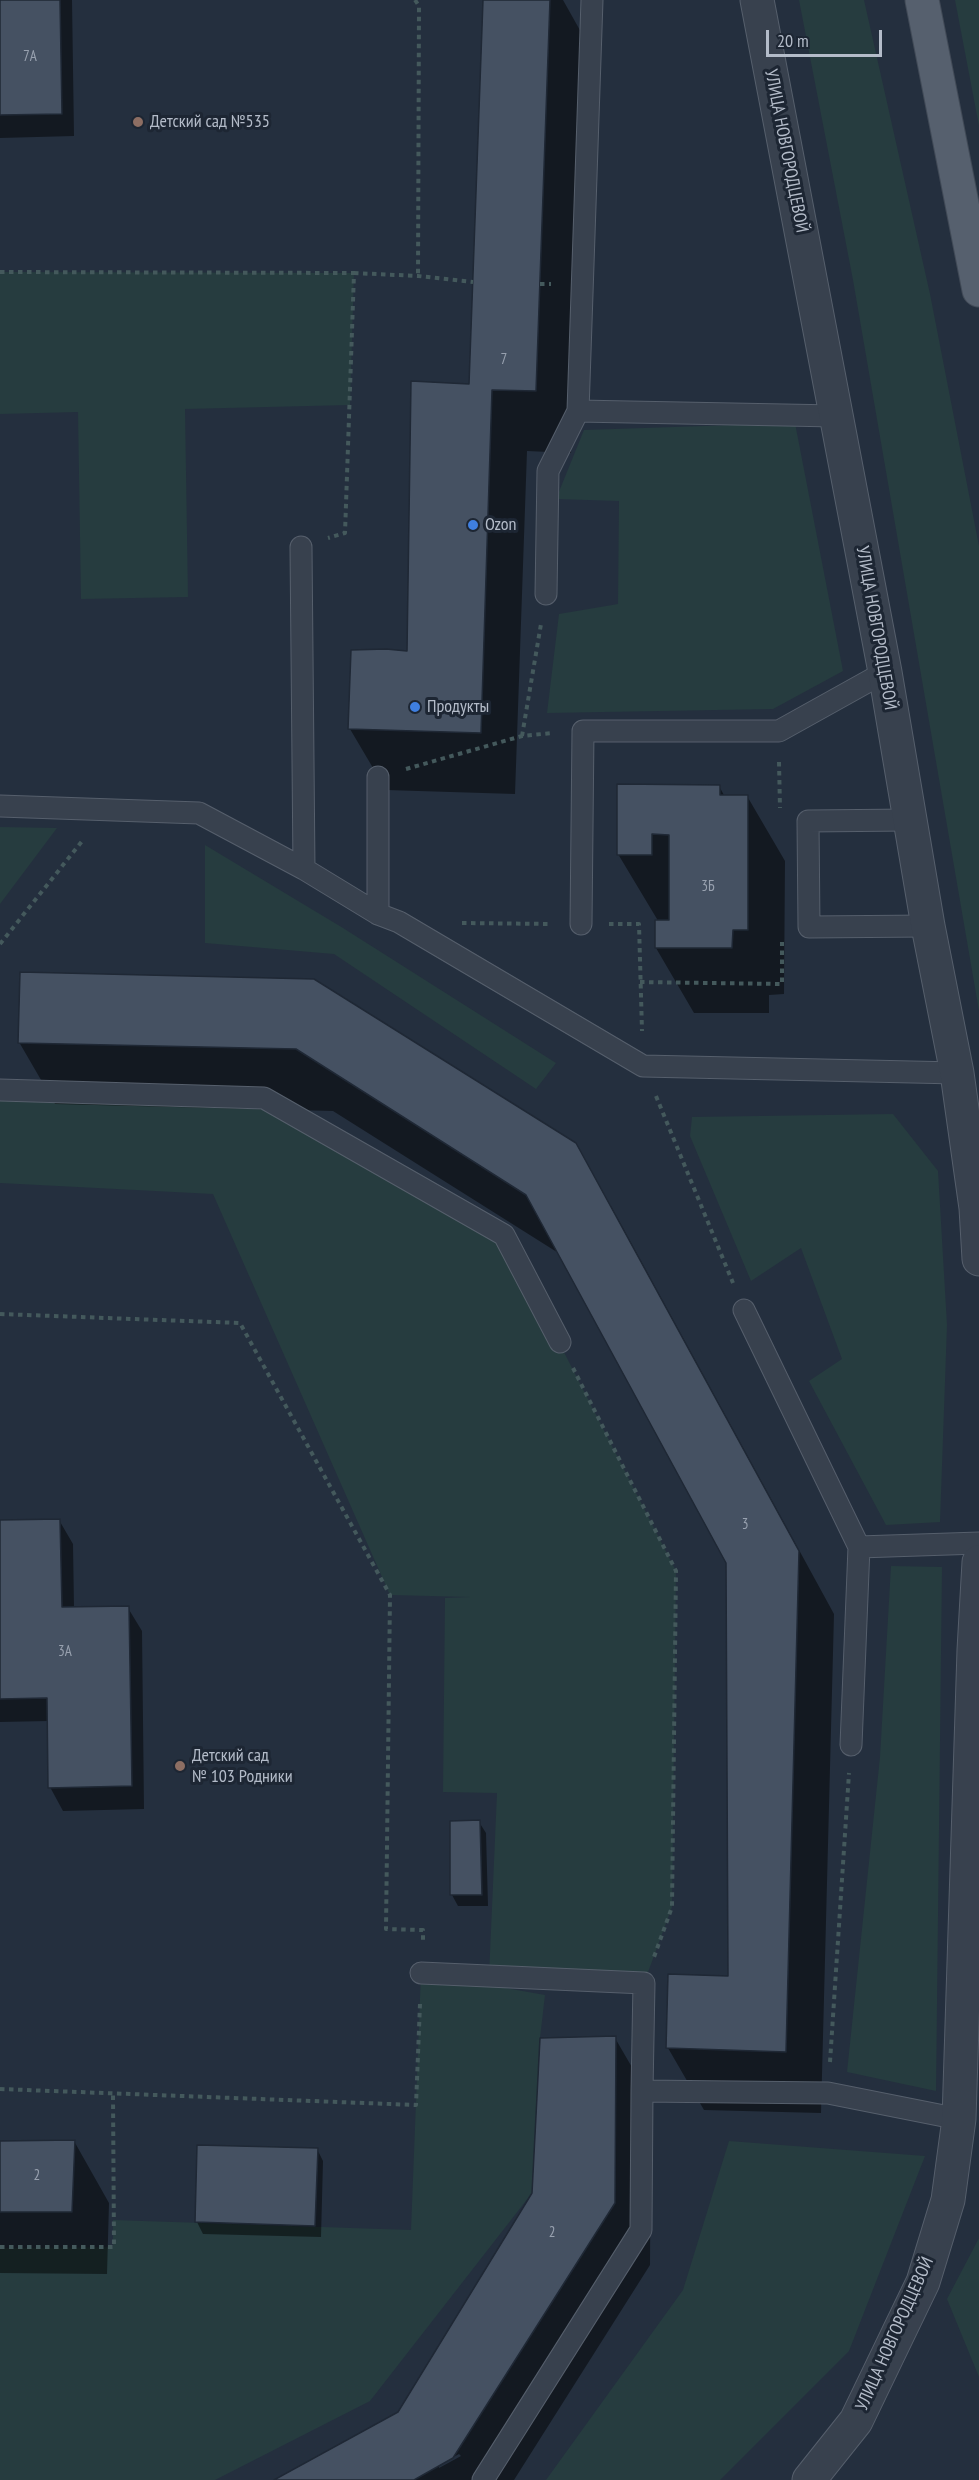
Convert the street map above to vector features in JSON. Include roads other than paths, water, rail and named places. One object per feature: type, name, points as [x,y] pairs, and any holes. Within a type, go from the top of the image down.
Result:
[{"type":"main road","points":[[922,0],[979,290]]},
{"type":"street","name":"УЛИЦА НОВГОРОДЦЕВОЙ","points":[[758,0],[885,672],[928,927],[957,1073],[976,1208],[979,1259]]},
{"type":"street","name":"УЛИЦА НОВГОРОДЦЕВОЙ","points":[[809,2480],[856,2421],[923,2282],[948,2200],[959,2119],[974,1650],[979,1562]]},
{"type":"lane","points":[[546,594],[548,471],[578,411],[592,0]]},
{"type":"lane","points":[[578,411],[836,416]]},
{"type":"lane","points":[[301,547],[304,869]]},
{"type":"lane","points":[[581,924],[583,731],[779,731],[885,672]]},
{"type":"lane","points":[[378,777],[378,914]]},
{"type":"lane","points":[[0,806],[199,813],[304,869],[378,914],[399,922],[643,1066],[957,1073]]},
{"type":"lane","points":[[910,820],[808,821],[809,927],[928,927]]},
{"type":"lane","points":[[0,1090],[264,1098],[504,1235],[560,1342]]},
{"type":"lane","points":[[744,1310],[859,1547],[851,1745]]},
{"type":"lane","points":[[859,1547],[979,1543]]},
{"type":"lane","points":[[421,1973],[644,1983],[641,2230],[483,2480]]},
{"type":"lane","points":[[642,2091],[828,2092],[959,2119]]},
{"type":"place","name":"Детский сад №535","points":[[138,122]]},
{"type":"place","name":"Ozon","points":[[473,525]]},
{"type":"place","name":"Продукты","points":[[415,707]]},
{"type":"place","name":"Детский сад № 103 Родники","points":[[180,1766]]}]
